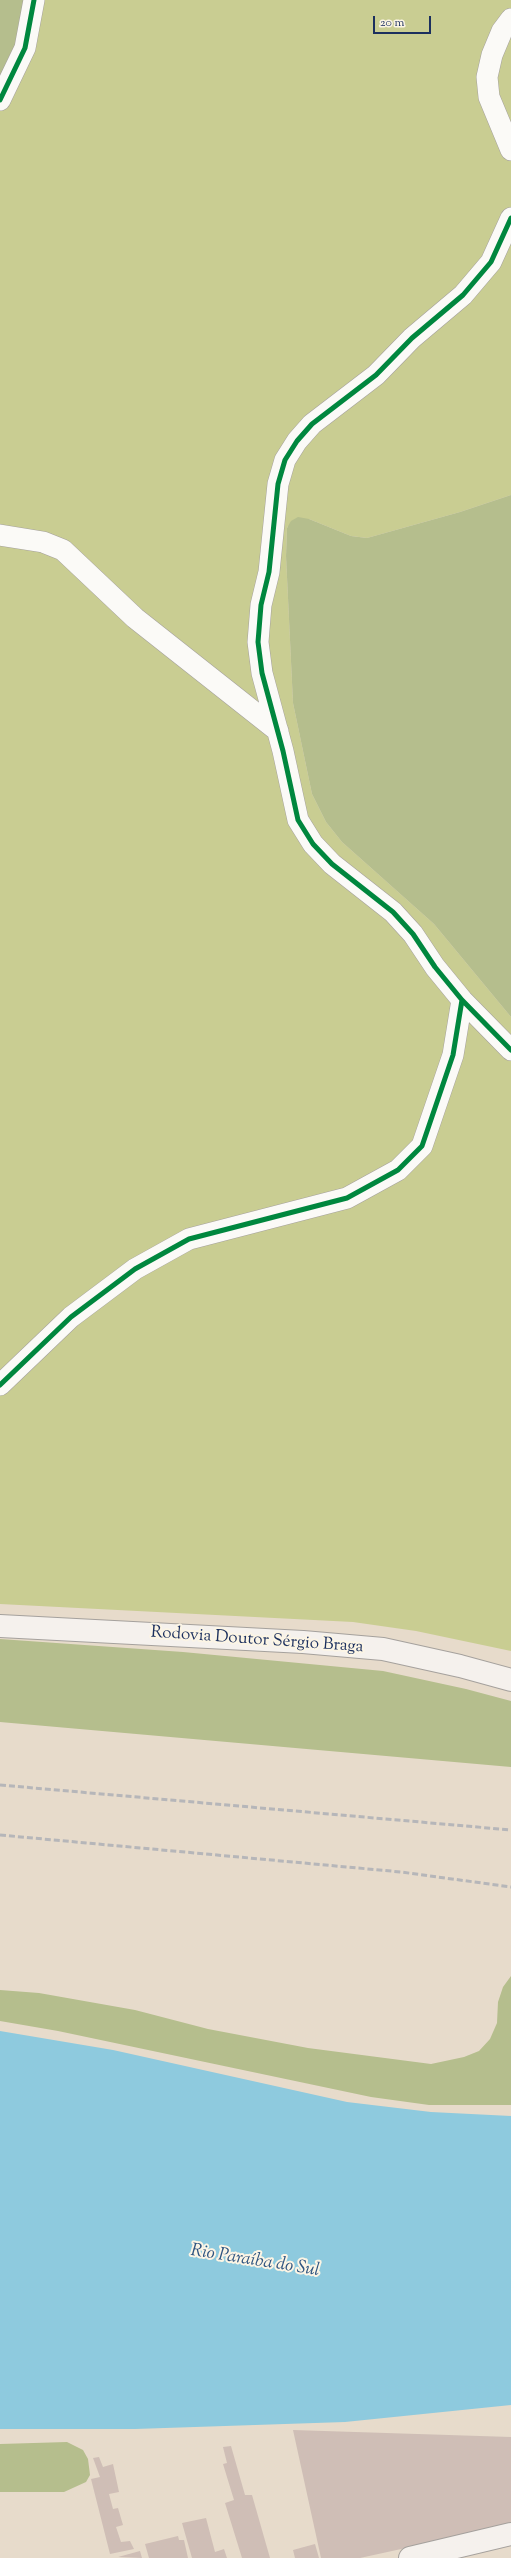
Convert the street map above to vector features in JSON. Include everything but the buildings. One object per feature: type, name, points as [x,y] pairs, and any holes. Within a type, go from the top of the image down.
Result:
[{"type":"main road","name":"Rodovia Doutor Sérgio Braga","points":[[0,1626],[303,1642],[383,1649],[441,1661],[511,1680]]},
{"type":"main road","points":[[410,2558],[511,2534]]},
{"type":"street","points":[[0,100],[25,48],[34,0]]},
{"type":"street","points":[[511,19],[502,31],[487,77],[489,97],[511,150]]},
{"type":"street","points":[[511,218],[491,262],[463,295],[412,338],[376,376],[312,424],[296,441],[285,460],[278,484],[269,572],[261,604],[258,642],[262,673],[278,731],[298,820],[313,844],[332,864],[393,912],[413,934],[435,967],[462,1000],[511,1050]]},
{"type":"street","points":[[0,535],[43,542],[63,550],[135,618],[278,731]]},
{"type":"street","points":[[0,1385],[71,1317],[135,1269],[189,1239],[347,1198],[398,1170],[422,1146],[425,1140],[453,1055],[462,1000]]},
{"type":"green space","points":[[0,0],[511,0],[511,495],[460,512],[367,538],[351,536],[309,519],[287,527],[286,556],[293,703],[312,794],[326,822],[342,842],[434,924],[511,1017],[511,1651],[416,1631],[353,1622],[0,1604]]},
{"type":"green space","points":[[0,0],[24,0],[15,51],[0,79]]},
{"type":"green space","points":[[511,495],[511,1017],[434,924],[342,842],[326,822],[312,794],[293,703],[286,556],[287,528],[291,521],[298,517],[309,519],[351,536],[367,538],[460,512]]},
{"type":"green space","points":[[0,1639],[183,1652],[383,1671],[466,1689],[511,1701],[511,1767],[0,1722]]},
{"type":"green space","points":[[511,1976],[511,2105],[429,2105],[371,2097],[58,2031],[0,2021],[0,1990],[39,1993],[135,2010],[208,2029],[308,2048],[431,2064],[464,2057],[479,2051],[490,2039],[497,2023],[498,2002],[503,1987]]},
{"type":"green space","points":[[67,2442],[83,2450],[88,2459],[90,2475],[86,2482],[64,2492],[0,2492],[0,2444]]},
{"type":"water","name":"Rio Paraíba do Sul","points":[[0,2031],[113,2050],[347,2102],[431,2112],[511,2116],[511,2405],[345,2422],[135,2429],[0,2429]]},
{"type":"railway","points":[[0,1785],[511,1830]]},
{"type":"railway","points":[[0,1835],[401,1872],[511,1887]]},
{"type":"cycle path","points":[[0,100],[25,48],[34,0]]},
{"type":"cycle path","points":[[511,218],[491,262],[463,295],[412,338],[376,375],[312,424],[297,441],[285,460],[278,484],[269,572],[261,605],[258,642],[262,673],[283,751],[298,820],[313,844],[332,864],[393,912],[413,934],[435,967],[462,1000],[511,1050]]},
{"type":"cycle path","points":[[0,1385],[71,1317],[135,1269],[189,1239],[347,1198],[398,1170],[422,1146],[453,1055],[462,1000]]}]
